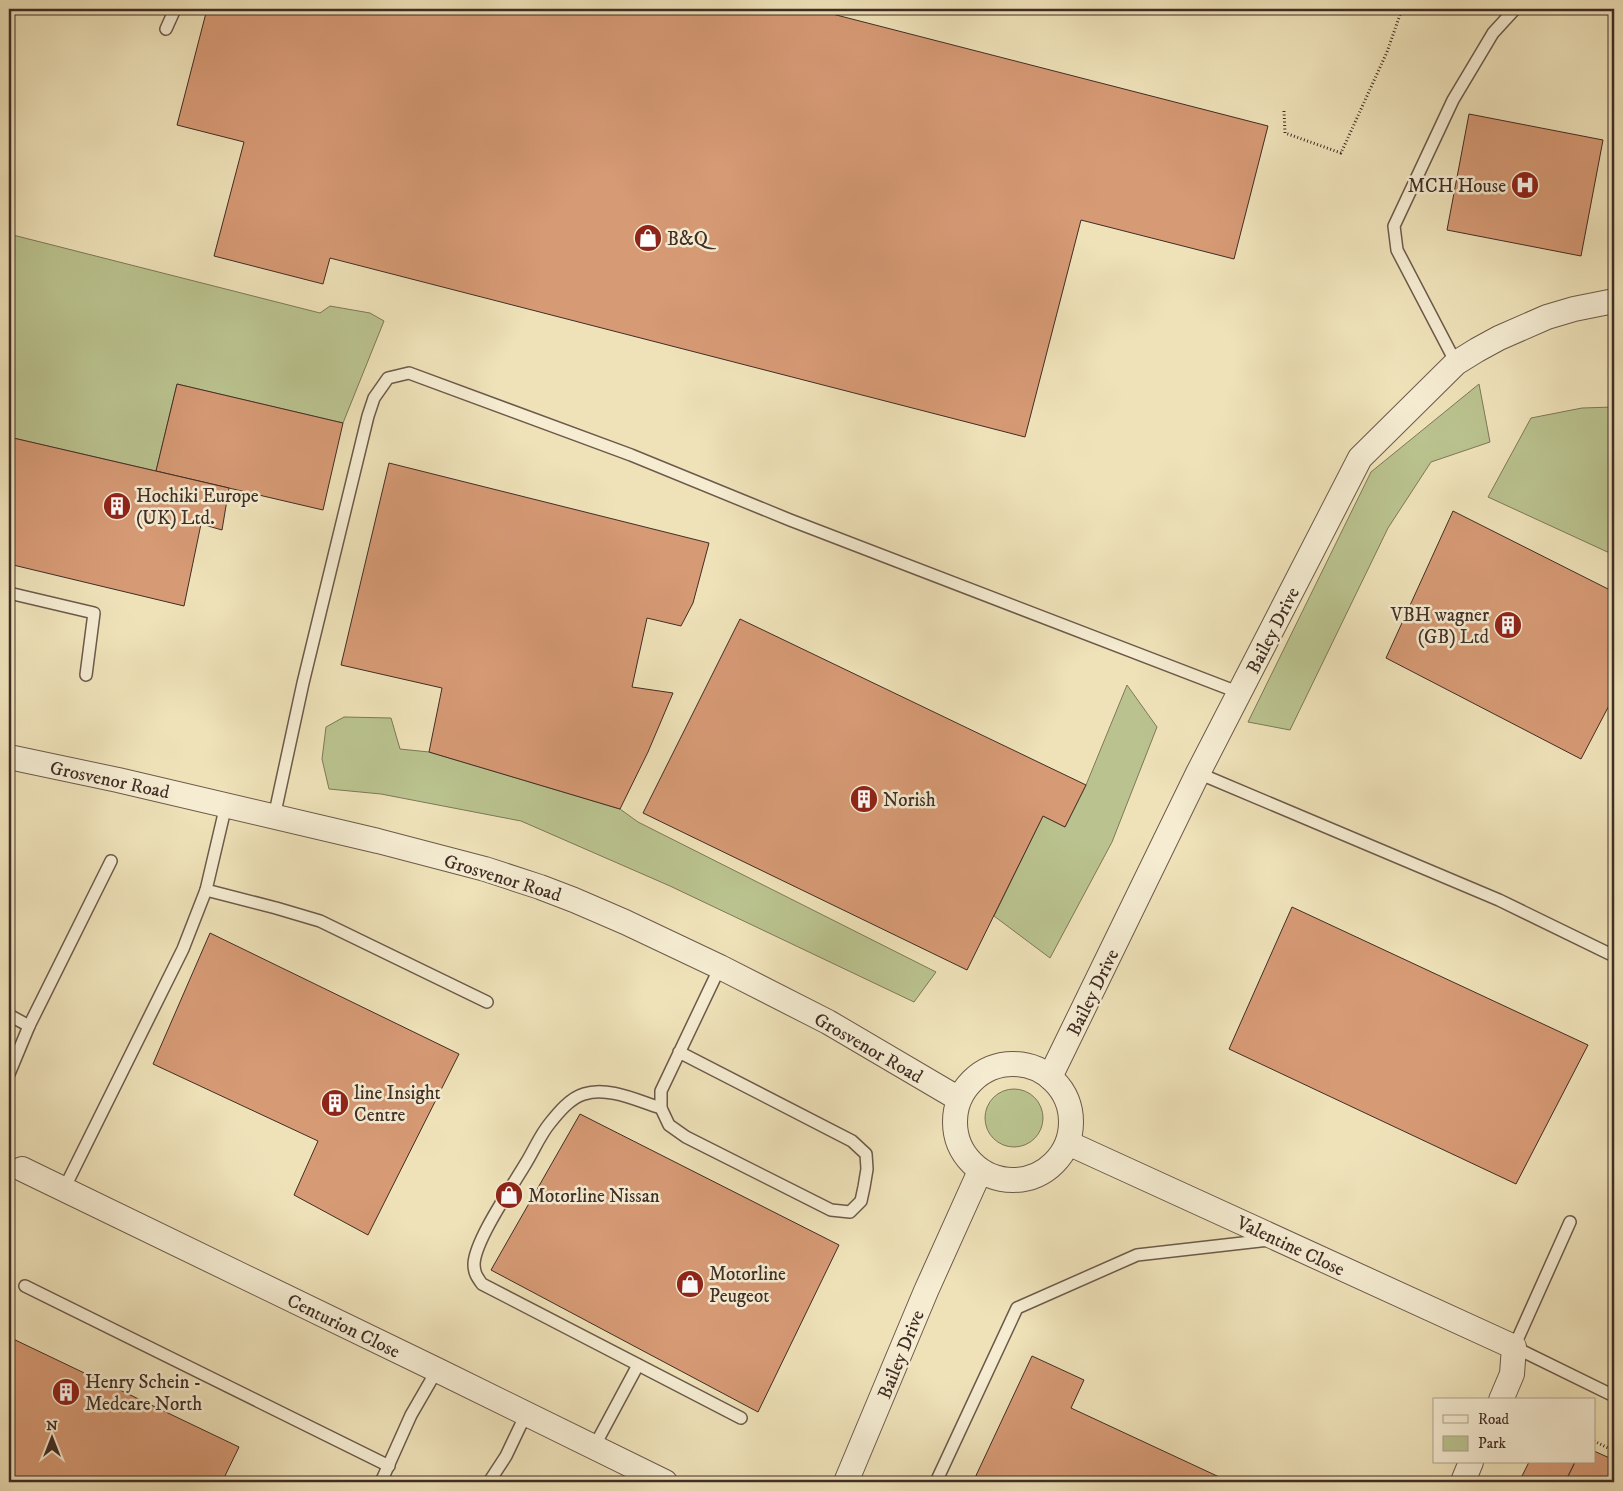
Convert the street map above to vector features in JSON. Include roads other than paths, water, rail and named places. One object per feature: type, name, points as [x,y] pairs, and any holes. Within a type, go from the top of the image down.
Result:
[{"type":"street","name":"Bailey Drive","points":[[1050,1077],[1198,773],[1360,458],[1456,363],[1500,338],[1547,317],[1574,309],[1614,301]]},
{"type":"street","name":"Grosvenor Road","points":[[9,757],[118,780],[387,843],[511,877],[592,907],[720,967],[828,1022],[959,1099]]},
{"type":"street","points":[[1017,1064],[1034,1066],[1050,1077],[1062,1091],[1069,1108],[1071,1126],[1068,1143],[1059,1158],[1046,1171],[1030,1178],[1013,1181],[996,1179],[980,1171],[968,1160],[959,1146],[954,1131],[954,1114],[959,1099],[969,1083],[982,1072],[999,1065],[1017,1064]]},
{"type":"street","name":"Valentine Close","points":[[1068,1143],[1514,1347]]},
{"type":"street","name":"Centurion Close","points":[[15,1166],[665,1482]]},
{"type":"street","name":"Bailey Drive","points":[[846,1482],[926,1291],[980,1171]]},
{"type":"street","points":[[1502,1398],[1512,1374],[1514,1347]]},
{"type":"street","points":[[1464,1482],[1470,1464]]},
{"type":"lane","points":[[166,29],[175,9]]},
{"type":"lane","points":[[1456,363],[1397,250],[1394,226],[1453,100],[1493,33],[1515,9]]},
{"type":"lane","points":[[274,817],[305,673],[368,416],[374,398],[388,378],[409,373],[631,455],[790,520],[1240,693]]},
{"type":"lane","points":[[9,593],[94,613],[86,675]]},
{"type":"lane","points":[[1198,773],[1500,900],[1614,956]]},
{"type":"lane","points":[[64,1189],[183,949],[206,890],[226,805]]},
{"type":"lane","points":[[9,1074],[29,1026],[111,862]]},
{"type":"lane","points":[[206,890],[320,920],[486,1002]]},
{"type":"lane","points":[[680,1052],[852,1141],[866,1154],[867,1169],[860,1201],[850,1212],[831,1210],[686,1137],[669,1125],[661,1108],[661,1091],[720,967]]},
{"type":"lane","points":[[9,1015],[29,1026]]},
{"type":"lane","points":[[661,1108],[613,1093],[597,1092],[583,1094],[572,1101],[548,1125],[499,1208],[478,1247],[474,1262],[475,1274],[482,1284],[742,1418]]},
{"type":"lane","points":[[1570,1222],[1514,1347],[1614,1396]]},
{"type":"lane","points":[[936,1482],[1017,1308],[1137,1255],[1276,1239]]},
{"type":"lane","points":[[25,1286],[389,1466]]},
{"type":"lane","points":[[594,1448],[638,1365]]},
{"type":"lane","points":[[381,1482],[411,1415],[437,1370]]},
{"type":"lane","points":[[489,1482],[506,1456],[526,1414]]},
{"type":"place","name":"MCH House","points":[[1525,185]]},
{"type":"place","name":"B&Q","points":[[648,238]]},
{"type":"place","name":"Hochiki Europe (UK) Ltd.","points":[[117,506]]},
{"type":"place","name":"VBH wagner (GB) Ltd","points":[[1508,625]]},
{"type":"place","name":"Norish","points":[[864,799]]},
{"type":"place","name":"line Insight Centre","points":[[335,1103]]},
{"type":"place","name":"Motorline Nissan","points":[[509,1195]]},
{"type":"place","name":"Motorline Peugeot","points":[[690,1284]]},
{"type":"place","name":"Henry Schein - Medcare North","points":[[66,1392]]}]
